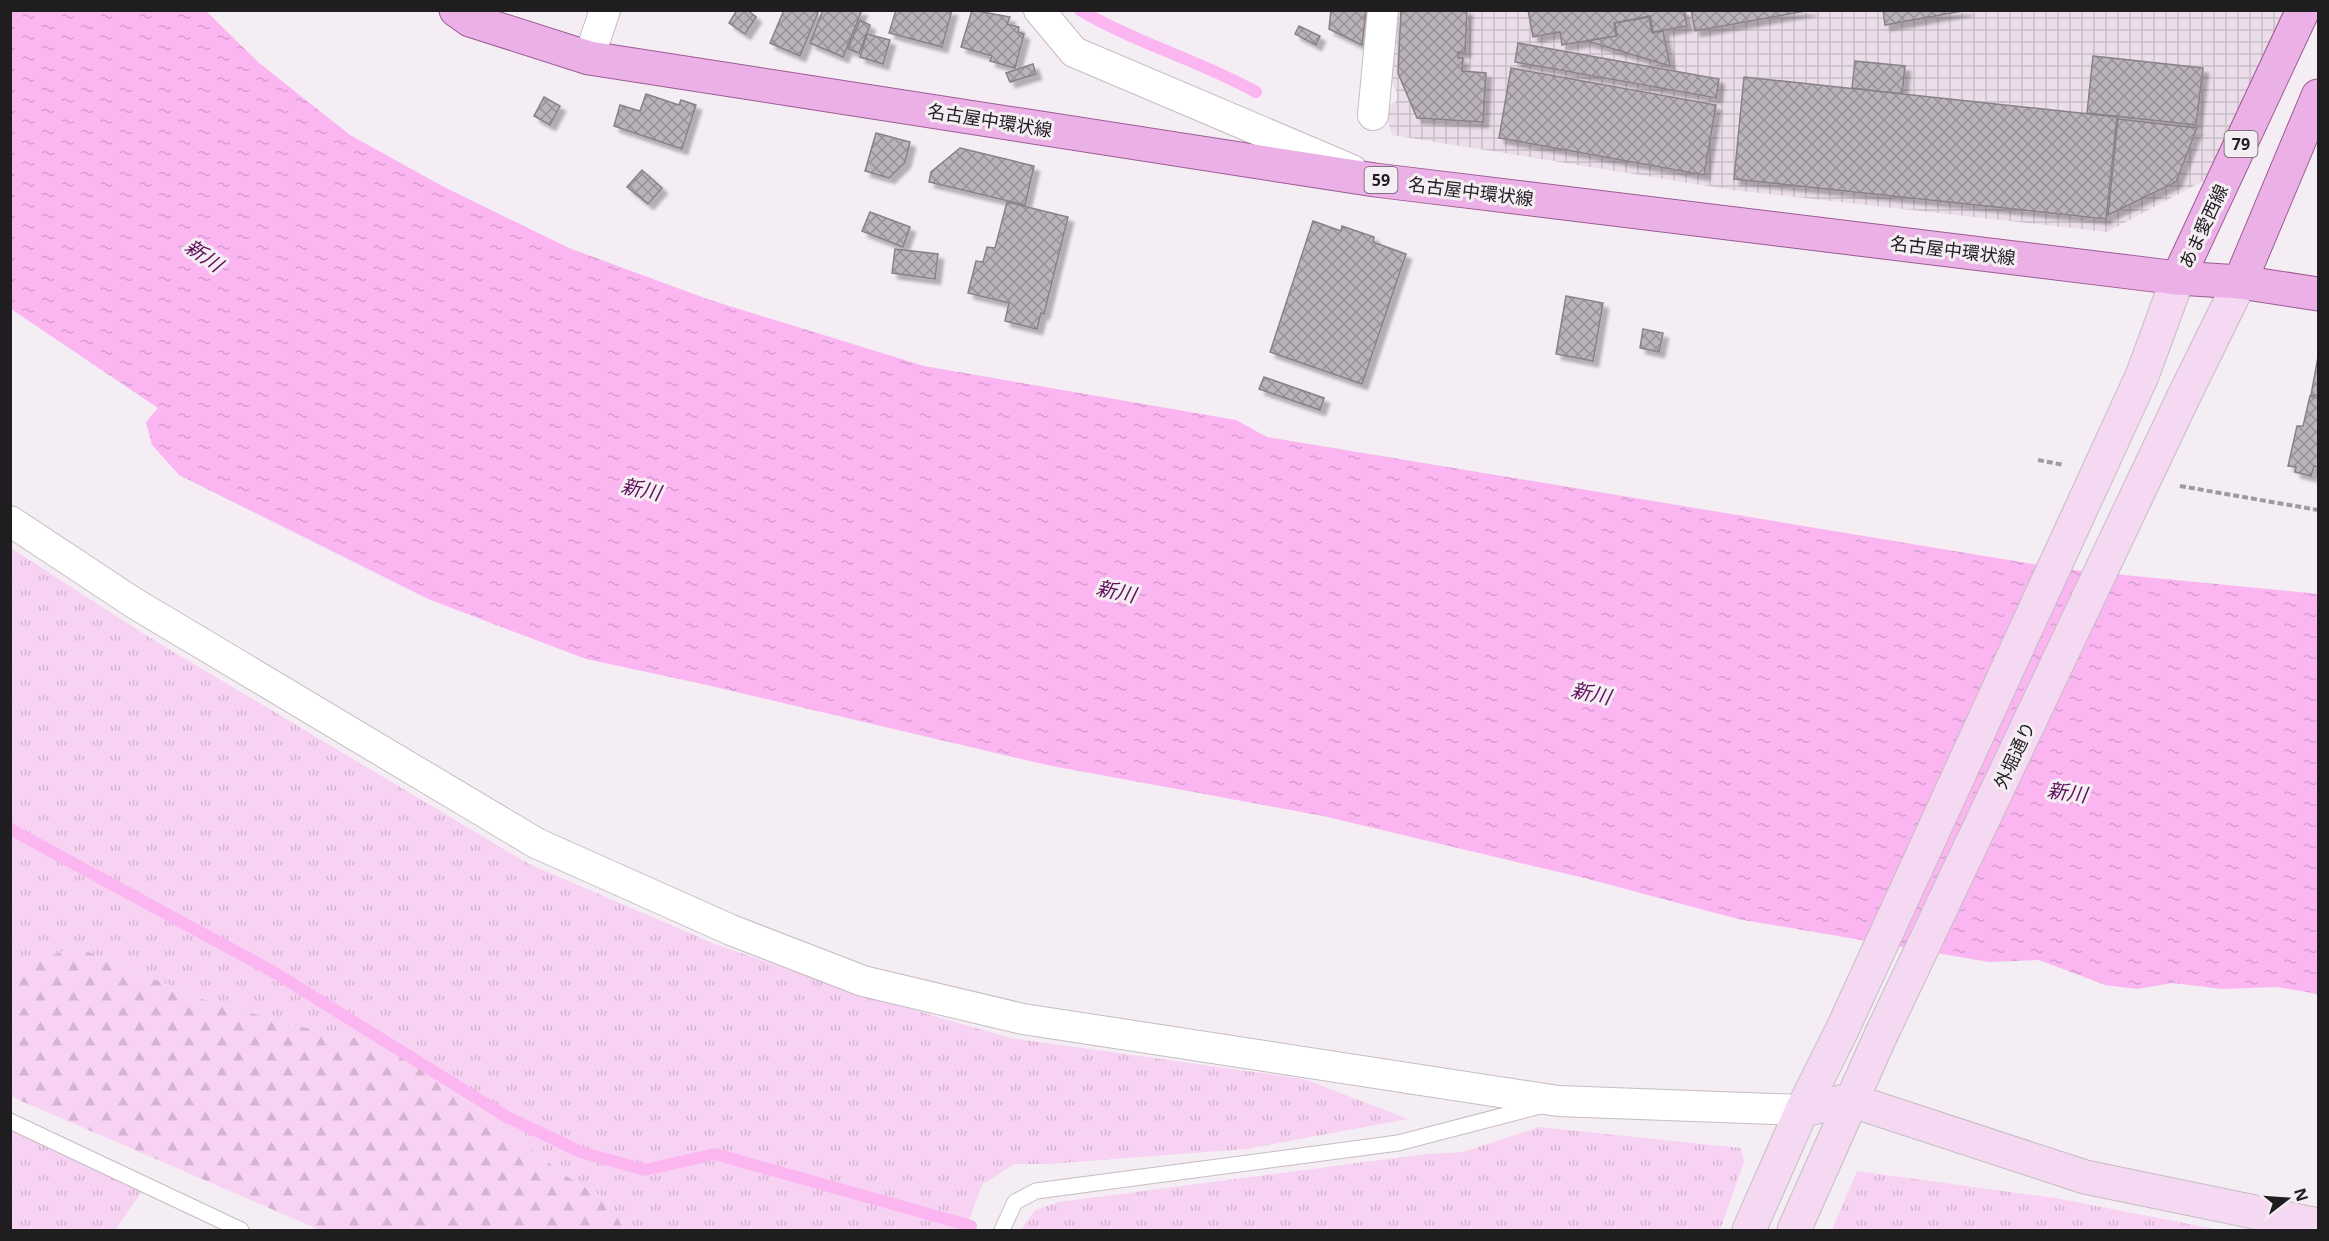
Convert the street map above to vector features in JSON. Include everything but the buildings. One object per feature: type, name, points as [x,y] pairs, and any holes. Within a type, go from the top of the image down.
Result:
[{"type":"main road","name":"名古屋中環状線","points":[[456,10],[470,20],[589,58],[1375,180],[2178,278],[2240,282],[2319,294]]},
{"type":"main road","name":"あま愛西線","points":[[2178,278],[2303,10]]},
{"type":"main road","points":[[2240,282],[2319,96]]},
{"type":"main road","points":[[1749,1230],[1802,1110],[1842,1030],[2142,376],[2178,278]]},
{"type":"main road","name":"外堀通り","points":[[1794,1230],[1850,1100],[2240,282]]},
{"type":"main road","points":[[1802,1110],[1850,1100],[2085,1177],[2318,1225]]},
{"type":"street","points":[[589,58],[604,10]]},
{"type":"street","points":[[1039,10],[1074,52],[1375,180]]},
{"type":"street","points":[[1373,115],[1383,10]]},
{"type":"street","points":[[10,522],[134,603],[536,843],[731,930],[863,981],[1023,1019],[1558,1101],[1802,1110]]},
{"type":"lane","points":[[1002,1230],[1015,1202],[1036,1191],[1398,1143],[1558,1101]]},
{"type":"lane","points":[[10,1121],[241,1230]]},
{"type":"shaded area","points":[[1392,11],[2284,11],[2205,180],[2107,232],[1733,190],[1392,135],[1384,107],[1396,102],[1397,93],[1390,79]]},
{"type":"green space","points":[[11,548],[147,636],[529,864],[715,944],[860,994],[1010,1038],[1304,1079],[1408,1119],[1246,1149],[1049,1164],[1014,1164],[982,1185],[965,1230],[624,1230],[609,1201],[566,1176],[430,1071],[372,1041],[297,1026],[205,1000],[76,947],[24,965],[11,983]]},
{"type":"green space","points":[[76,947],[205,1000],[297,1026],[372,1041],[430,1071],[566,1176],[609,1201],[624,1230],[320,1230],[12,1097],[11,983],[23,965]]},
{"type":"green space","points":[[11,1127],[143,1190],[115,1230],[11,1230]]},
{"type":"green space","points":[[1539,1127],[1741,1148],[1744,1162],[1720,1230],[1020,1230],[1035,1210],[1059,1202],[1426,1154],[1463,1152]]},
{"type":"green space","points":[[1857,1171],[2055,1198],[2220,1230],[1832,1230]]},
{"type":"water","name":"新川","points":[[10,11],[206,11],[258,62],[350,135],[444,187],[569,248],[710,300],[924,366],[1236,420],[1267,437],[2063,569],[2318,594],[2318,994],[2277,987],[2222,989],[2173,983],[2137,989],[2105,985],[2039,960],[1989,962],[1738,919],[1588,879],[1323,816],[1047,765],[586,659],[428,599],[179,475],[152,445],[146,422],[158,408],[11,309]]},
{"type":"waterway","points":[[1080,10],[1124,33],[1212,70],[1256,92]]},
{"type":"waterway","points":[[10,829],[272,971],[507,1117],[581,1152],[645,1170],[715,1154],[971,1226]]}]
